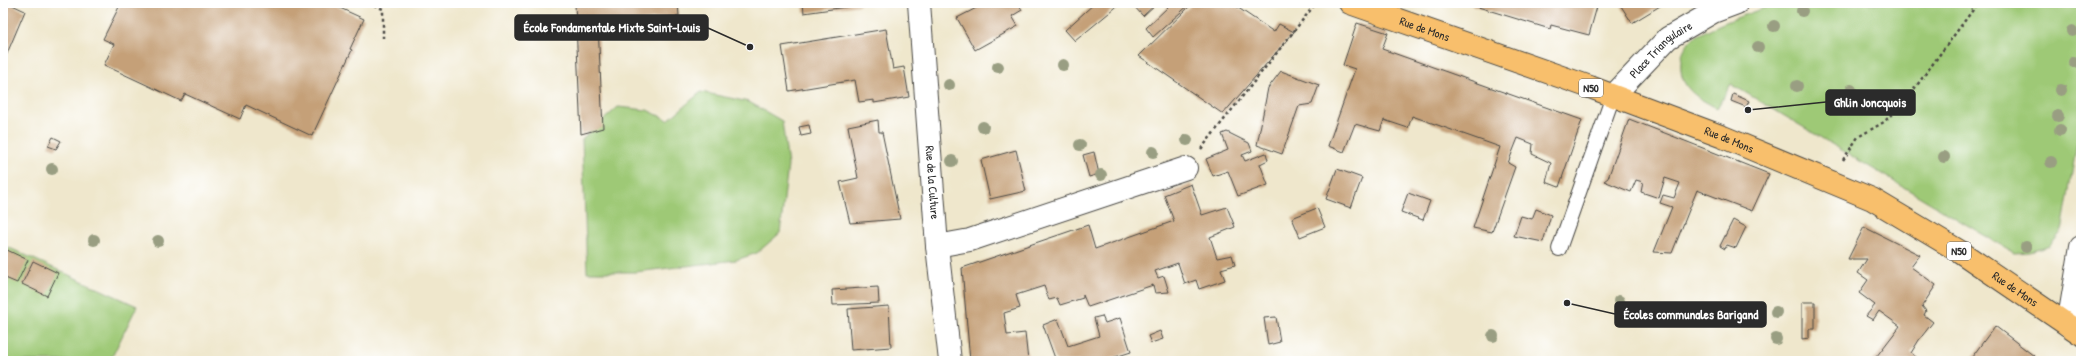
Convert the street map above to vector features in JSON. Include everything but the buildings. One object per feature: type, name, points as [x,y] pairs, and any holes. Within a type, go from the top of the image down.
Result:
[{"type":"main road","name":"Rue de Mons","points":[[1350,3],[1613,96],[1723,137],[1872,199],[1959,251],[2074,329]]},
{"type":"street","name":"Rue de la Culture","points":[[919,3],[937,246],[950,361]]},
{"type":"street","name":"Place Triangulaire","points":[[1613,96],[1668,38],[1713,12],[1737,3]]},
{"type":"street","points":[[937,246],[970,240],[1186,168]]},
{"type":"street","points":[[2074,329],[2081,247]]},
{"type":"lane","points":[[1559,249],[1613,96]]},
{"type":"path","points":[[369,3],[383,9],[383,38]]},
{"type":"path","points":[[1186,168],[1316,3]]},
{"type":"path","points":[[1830,181],[1858,137],[1884,122],[1906,100],[1978,3]]},
{"type":"green space","points":[[1779,3],[2081,3],[2081,120],[2062,231],[2050,246],[2030,252],[2014,253],[1731,84],[1717,108],[1693,94],[1682,77],[1681,70],[1682,55],[1689,42],[1718,25]]},
{"type":"green space","points":[[701,92],[749,102],[782,121],[788,165],[780,233],[757,253],[736,260],[636,272],[587,272],[582,139],[618,107],[647,110],[668,120]]},
{"type":"green space","points":[[3,245],[137,306],[110,361],[3,361]]},
{"type":"place","name":"École Fondamentale Mixte Saint-Louis","points":[[750,47]]},
{"type":"place","name":"Ghlin Joncquois","points":[[1748,110]]},
{"type":"place","name":"Écoles communales Barigand","points":[[1567,303]]}]
